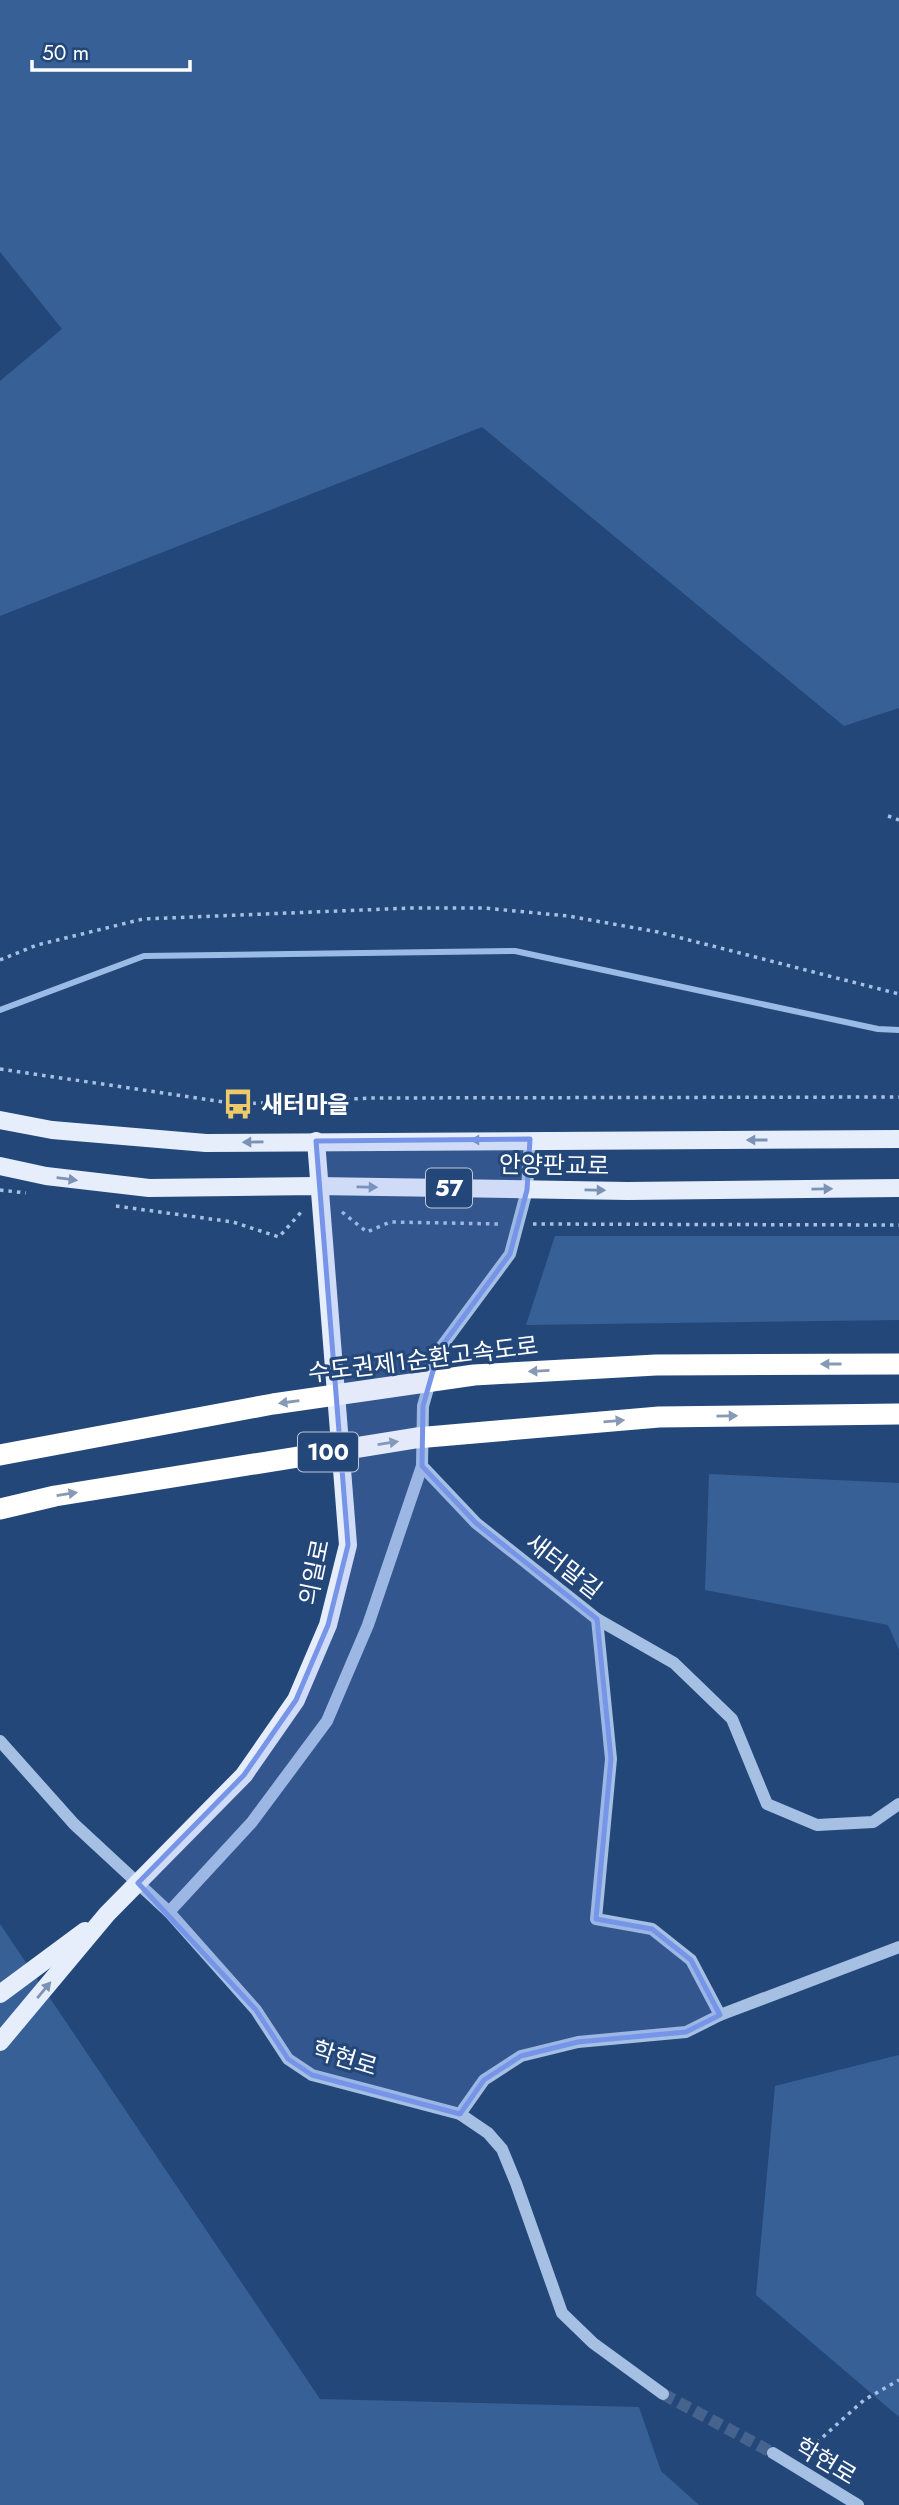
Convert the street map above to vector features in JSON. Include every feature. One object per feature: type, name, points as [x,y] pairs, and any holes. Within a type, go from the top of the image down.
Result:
[{"type":"highway","name":"수도권제1순환고속도로","points":[[0,1455],[273,1404],[474,1375],[656,1365],[899,1364]]},
{"type":"highway","name":"100","points":[[0,1509],[55,1496],[416,1438],[659,1417],[899,1413]]},
{"type":"main road","name":"안양판교로","points":[[0,1120],[52,1130],[206,1143],[530,1139],[899,1139]]},
{"type":"main road","name":"의일로","points":[[107,1914],[244,1775],[296,1700],[328,1625],[348,1545],[317,1186],[316,1141]]},
{"type":"main road","name":"안양판교로","points":[[0,1166],[46,1176],[149,1188],[899,1188]]},
{"type":"main road","points":[[0,1994],[107,1914]]},
{"type":"main road","points":[[0,2042],[107,1914]]},
{"type":"street","points":[[169,1912],[253,1822],[327,1721],[368,1625],[422,1466],[423,1406],[439,1350],[510,1254],[527,1190],[530,1139]]},
{"type":"street","name":"새터말길","points":[[422,1466],[477,1523],[597,1619],[611,1759],[596,1919],[652,1929],[691,1960],[720,2015]]},
{"type":"street","points":[[597,1619],[674,1662],[732,1719],[767,1804],[817,1825],[873,1822],[899,1804]]},
{"type":"street","name":"학현로","points":[[0,1741],[74,1824],[169,1912],[256,2010],[288,2059],[312,2075],[460,2114],[488,2133],[502,2148],[562,2313],[593,2343],[663,2394]]},
{"type":"street","points":[[460,2114],[484,2080],[522,2056],[578,2042],[686,2032],[720,2015],[899,1947]]},
{"type":"street","name":"학현로","points":[[773,2453],[858,2505]]},
{"type":"path","points":[[888,817],[899,820]]},
{"type":"path","points":[[0,960],[37,945],[143,919],[411,908],[484,908],[568,916],[658,932],[899,995]]},
{"type":"path","points":[[0,1069],[238,1104],[374,1098],[899,1097]]},
{"type":"path","points":[[0,1190],[29,1194]]},
{"type":"path","points":[[111,1205],[233,1222],[279,1237],[300,1210],[341,1212],[367,1232],[390,1222],[899,1225]]},
{"type":"path","points":[[793,2466],[864,2400],[899,2380]]},
{"type":"highlighted area","points":[[530,1139],[527,1190],[510,1254],[439,1350],[423,1406],[422,1466],[476,1523],[597,1619],[611,1759],[596,1919],[652,1929],[691,1960],[720,2015],[686,2032],[578,2042],[521,2056],[484,2080],[460,2114],[312,2075],[288,2059],[256,2010],[138,1883],[244,1775],[296,1700],[328,1625],[348,1545],[316,1141]]},
{"type":"shaded area","points":[[0,0],[899,0],[899,708],[844,726],[482,427],[0,616],[0,381],[62,329],[0,252]]},
{"type":"shaded area","points":[[555,1236],[899,1236],[899,1320],[526,1325]]},
{"type":"shaded area","points":[[709,1474],[899,1483],[899,1650],[888,1625],[705,1590]]},
{"type":"shaded area","points":[[0,1924],[320,2399],[639,2407],[661,2471],[699,2505],[0,2505]]},
{"type":"shaded area","points":[[899,2055],[899,2417],[756,2295],[775,2086]]},
{"type":"waterway","points":[[0,1010],[144,956],[515,951],[878,1029],[899,1030]]},
{"type":"tunnel","points":[[663,2394],[773,2453]]},
{"type":"place","name":"새터마을","points":[[238,1104]]}]
